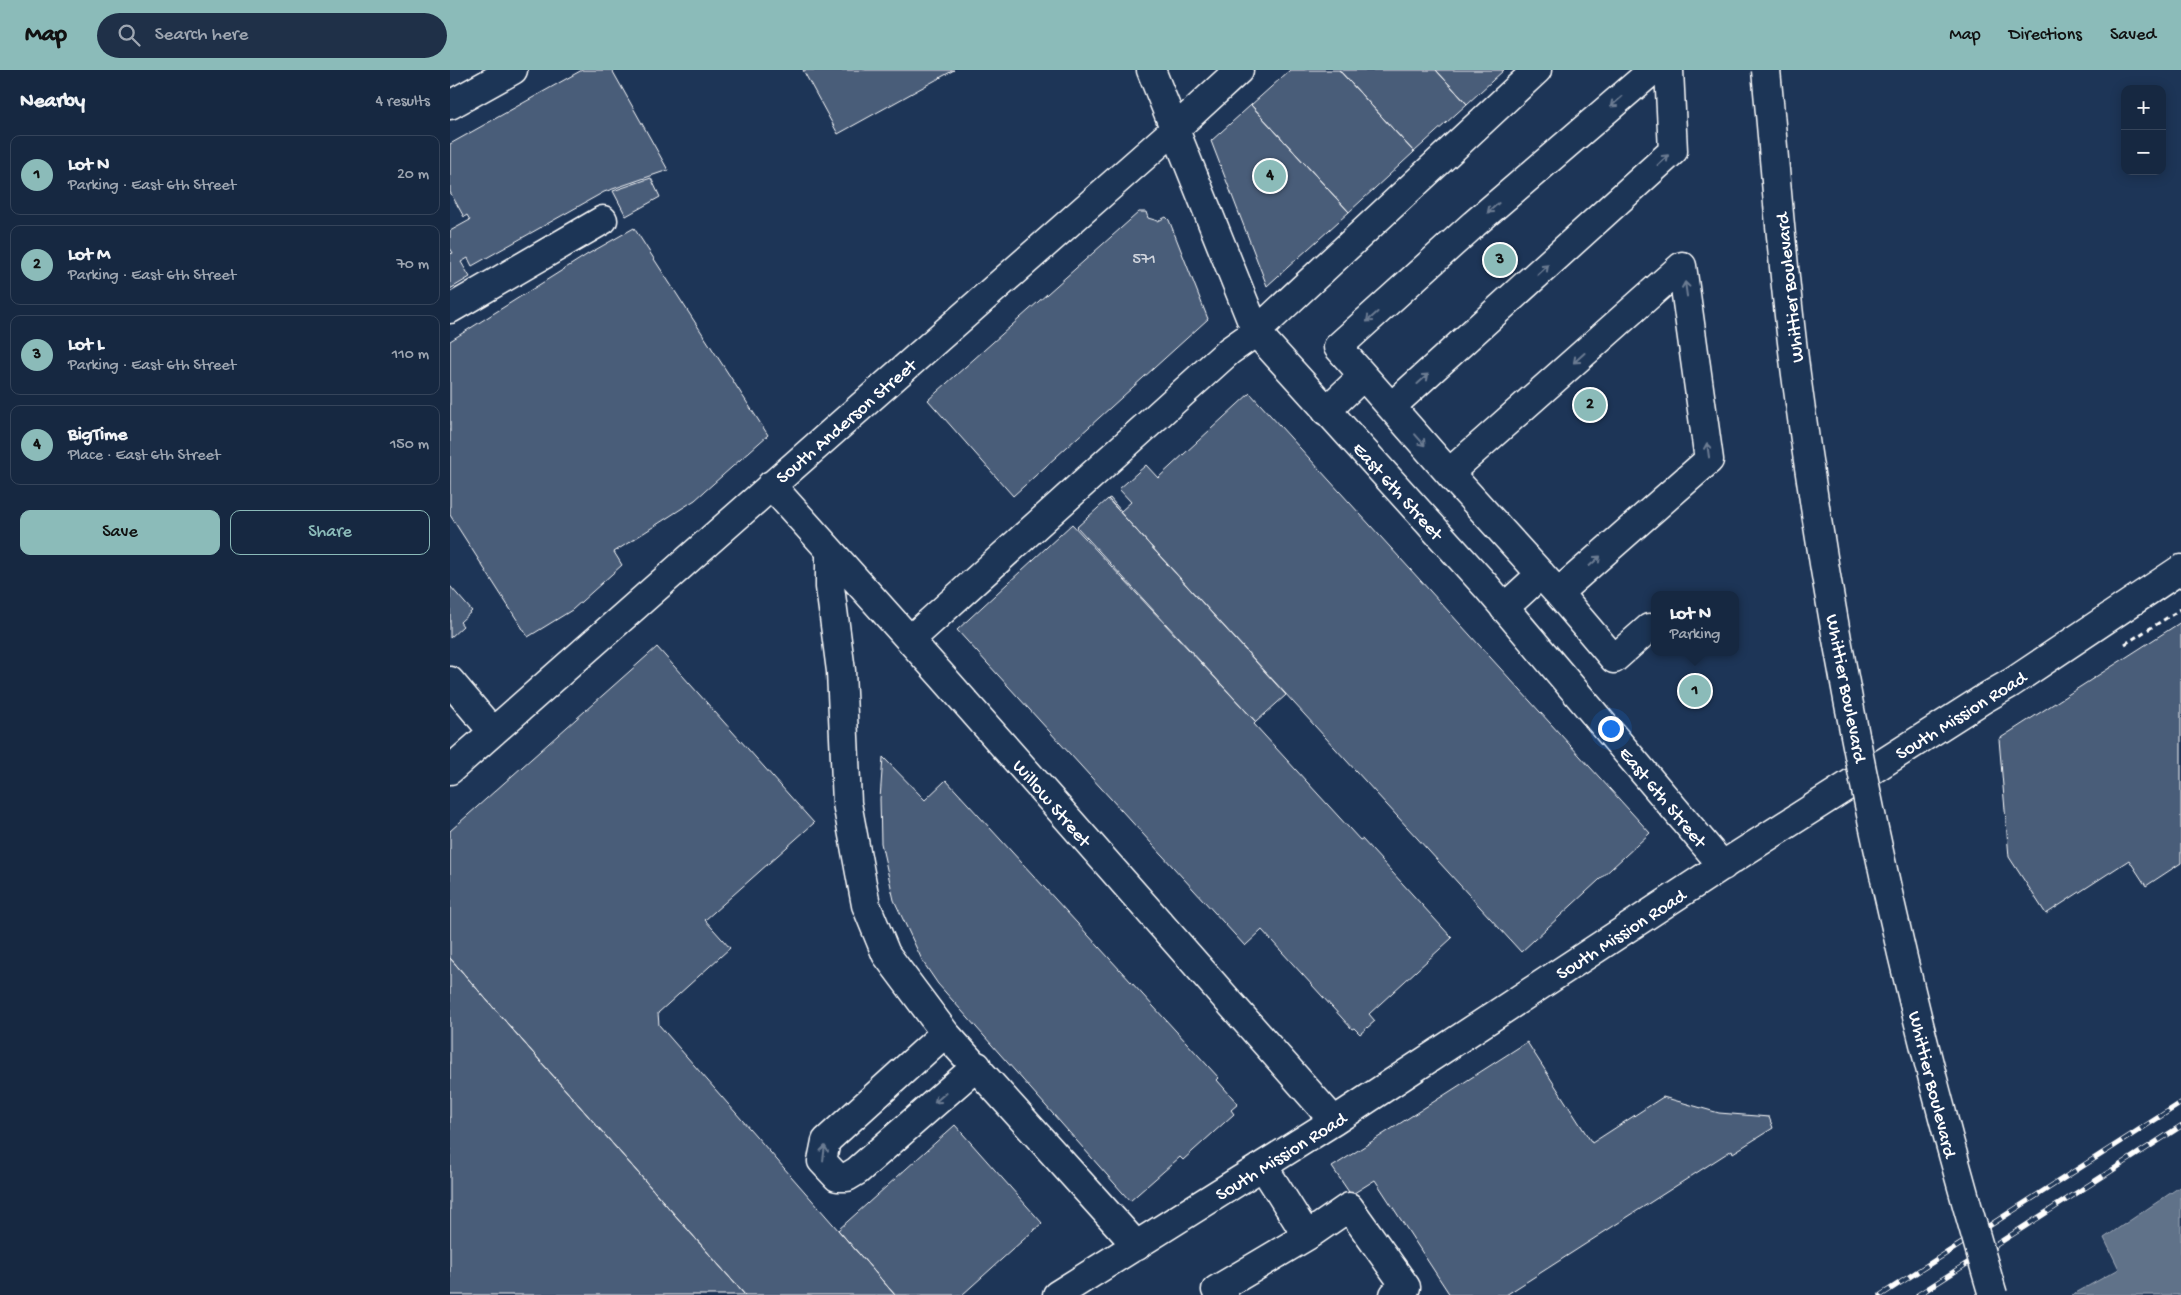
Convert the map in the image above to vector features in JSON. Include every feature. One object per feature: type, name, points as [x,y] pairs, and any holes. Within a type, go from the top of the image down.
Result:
[{"type":"street","points":[[450,105],[514,70]]},
{"type":"street","name":"East 6th Street","points":[[1151,70],[1256,332],[1504,608],[1722,866]]},
{"type":"street","name":"South Anderson Street","points":[[450,770],[1174,130],[1239,70]]},
{"type":"street","points":[[910,640],[1229,351],[1256,332],[1537,70]]},
{"type":"street","points":[[1649,628],[1614,659],[1338,347],[1474,224],[1653,70]]},
{"type":"street","points":[[1391,407],[1673,151],[1669,70]]},
{"type":"street","name":"Whittier Boulevard","points":[[1766,70],[1797,381],[1816,513],[1843,671],[1908,983],[1938,1103],[1992,1295]]},
{"type":"street","points":[[450,309],[603,220]]},
{"type":"street","points":[[1449,473],[1682,266],[1709,460],[1549,584],[1504,608]]},
{"type":"street","points":[[1326,410],[1363,376]]},
{"type":"street","name":"Willow Street","points":[[771,485],[1334,1121]]},
{"type":"street","points":[[830,552],[830,587],[841,670],[847,803],[866,905],[886,954],[945,1033],[977,1066],[1137,1246]]},
{"type":"street","name":"South Mission Road","points":[[1059,1294],[1334,1121],[1722,866],[2011,683],[2181,569]]},
{"type":"street","points":[[450,681],[493,732]]},
{"type":"street","points":[[945,1033],[826,1141],[822,1161],[837,1177],[847,1177],[856,1171],[977,1066]]},
{"type":"street","points":[[1263,1166],[1307,1236]]},
{"type":"street","points":[[1224,1295],[1216,1290],[1307,1236],[1349,1207],[1406,1287],[1394,1295]]},
{"type":"water","points":[[2181,1186],[2181,1295],[2072,1295],[2119,1269],[2104,1238]]},
{"type":"building","points":[[582,70],[612,70],[668,170],[604,192],[472,266],[468,258],[461,262],[470,277],[450,289],[450,254],[453,253],[450,248],[450,231],[470,220],[467,215],[464,217],[450,192],[450,144]]},
{"type":"building","points":[[803,70],[954,70],[838,134]]},
{"type":"building","points":[[1290,70],[1339,70],[1414,152],[1349,212],[1251,105]]},
{"type":"building","points":[[1339,70],[1436,70],[1467,104],[1414,152]]},
{"type":"building","points":[[1436,70],[1504,70],[1467,104]]},
{"type":"building","points":[[1251,105],[1349,212],[1267,286],[1211,141]]},
{"type":"building","points":[[651,178],[660,197],[626,216],[613,191]]},
{"type":"building","points":[[1139,212],[1146,212],[1148,218],[1158,221],[1166,217],[1169,220],[1208,319],[1013,496],[928,400]]},
{"type":"building","points":[[634,228],[768,435],[695,500],[614,552],[622,565],[572,610],[528,637],[450,515],[450,341],[588,254]]},
{"type":"building","points":[[1250,393],[1650,833],[1521,952],[1108,499],[1110,498],[1121,511],[1131,502],[1119,489],[1146,465],[1158,478]]},
{"type":"building","points":[[1108,499],[1286,695],[1256,722],[1077,527]]},
{"type":"building","points":[[1072,524],[1256,722],[1254,724],[1452,938],[1369,1014],[1375,1021],[1360,1034],[1354,1028],[1352,1029],[1262,930],[1245,946],[957,630]]},
{"type":"building","points":[[450,586],[472,611],[460,622],[463,626],[450,638]]},
{"type":"building","points":[[2181,622],[2181,863],[2146,886],[2129,860],[2046,914],[2009,857],[1999,739]]},
{"type":"building","points":[[657,647],[814,823],[705,920],[730,948],[658,1013],[659,1025],[895,1295],[745,1295],[450,958],[450,831]]},
{"type":"building","points":[[883,757],[925,800],[946,780],[1219,1078],[1217,1080],[1238,1104],[1231,1110],[1234,1114],[1183,1160],[1180,1157],[1130,1201],[938,984],[923,962],[894,900],[881,843],[880,799]]},
{"type":"building","points":[[450,958],[745,1295],[450,1295]]},
{"type":"building","points":[[1527,1042],[1592,1143],[1663,1097],[1719,1113],[1769,1117],[1773,1128],[1733,1153],[1732,1150],[1506,1295],[1450,1295],[1375,1180],[1351,1195],[1332,1167]]},
{"type":"building","points":[[955,1125],[1042,1223],[962,1295],[895,1295],[838,1230]]},
{"type":"railway","points":[[1881,1295],[2181,1103]]},
{"type":"railway","points":[[1918,1295],[2181,1126]]},
{"type":"place","name":"BigTime","points":[[1270,176]]},
{"type":"place","name":"Lot L","points":[[1500,260]]},
{"type":"place","name":"Lot M","points":[[1590,405]]},
{"type":"place","name":"Lot N","points":[[1695,691]]}]
